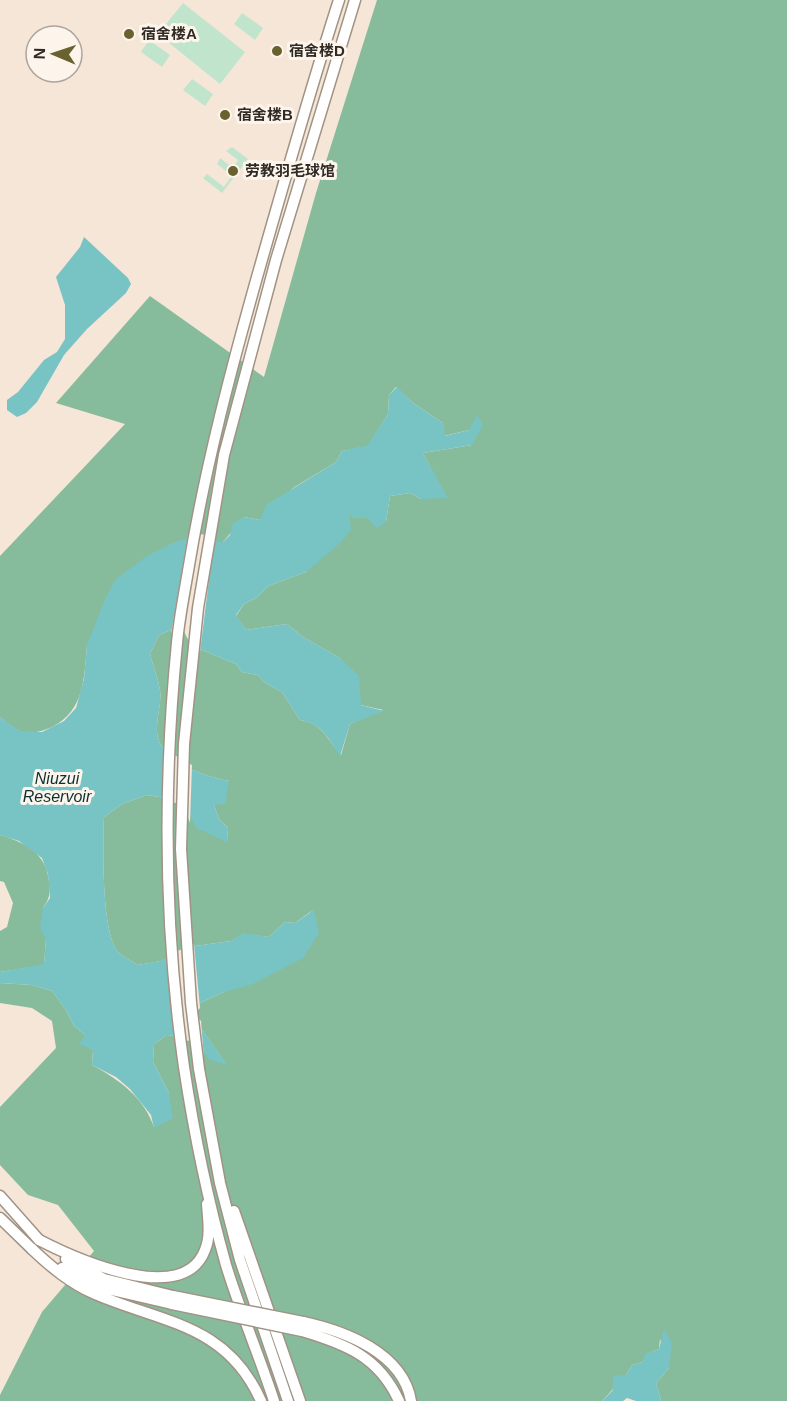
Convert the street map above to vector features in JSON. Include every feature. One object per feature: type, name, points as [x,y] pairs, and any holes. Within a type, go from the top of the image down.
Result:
[{"type":"main road","points":[[287,1397],[240,1260],[214,1153],[199,1069],[185,926],[182,849],[184,744],[198,608],[224,454],[276,260],[355,0]]},
{"type":"main road","points":[[269,1399],[227,1266],[185,1071],[176,1004],[170,927],[167,850],[171,723],[177,639],[212,442],[240,336],[338,4]]},
{"type":"main road","points":[[35,1244],[115,1271],[146,1276],[177,1275],[189,1269],[205,1251],[208,1227],[201,1153]]},
{"type":"main road","points":[[214,1153],[300,1401]]},
{"type":"main road","points":[[0,1196],[58,1273],[94,1293],[172,1321],[209,1338],[243,1368],[255,1388],[269,1399]]},
{"type":"main road","points":[[0,1218],[35,1244],[104,1279],[173,1300],[303,1327],[336,1331],[366,1345],[394,1368],[403,1379],[411,1401]]},
{"type":"main road","points":[[303,1327],[370,1361],[391,1385],[399,1401]]},
{"type":"green space","points":[[377,0],[787,0],[787,1401],[661,1401],[656,1383],[669,1368],[660,1339],[659,1349],[646,1354],[643,1362],[632,1365],[602,1401],[0,1401],[0,1395],[42,1312],[94,1251],[58,1205],[28,1195],[0,1165],[0,1107],[56,1048],[52,1021],[32,1008],[0,1003],[0,983],[32,985],[52,991],[74,1026],[85,1035],[93,1050],[92,1065],[130,1091],[144,1107],[154,1127],[169,1093],[153,1062],[154,1044],[167,1035],[192,1038],[226,1064],[191,1014],[200,1003],[224,992],[313,910],[295,923],[285,922],[269,937],[243,934],[231,941],[195,946],[161,961],[138,965],[118,952],[112,942],[106,908],[104,817],[122,804],[147,795],[177,800],[227,841],[228,828],[219,819],[214,805],[229,781],[184,766],[166,752],[160,743],[157,727],[160,690],[150,654],[159,635],[183,625],[195,647],[236,664],[242,672],[258,675],[264,682],[282,692],[300,720],[319,728],[341,755],[350,724],[383,710],[361,705],[340,658],[303,637],[287,624],[246,630],[236,616],[244,604],[256,598],[268,586],[306,572],[349,512],[354,518],[386,522],[390,496],[410,493],[421,499],[432,470],[423,453],[472,445],[469,430],[444,436],[443,423],[413,403],[396,387],[389,395],[388,414],[368,446],[342,451],[336,462],[293,488],[260,520],[244,517],[223,542],[213,542],[87,645],[83,681],[77,702],[63,720],[45,730],[28,733],[20,731],[0,717],[0,556],[125,424],[56,403],[150,296],[264,377],[316,193]]},
{"type":"green space","points":[[183,3],[245,52],[220,84],[158,34]]},
{"type":"green space","points":[[242,13],[263,28],[255,40],[234,24]]},
{"type":"green space","points":[[149,40],[170,55],[162,67],[141,52]]},
{"type":"green space","points":[[192,79],[213,94],[205,106],[183,90]]},
{"type":"green space","name":"劳教羽毛球馆","points":[[232,147],[248,159],[222,193],[203,178],[207,174],[224,187],[232,176],[217,164],[220,158],[233,168],[238,160],[226,151]]},
{"type":"green space","points":[[0,835],[26,845],[44,863],[49,882],[49,893],[43,908],[46,939],[44,965],[0,972],[0,931],[7,927],[13,903],[4,882],[0,881]]},
{"type":"water","points":[[84,237],[128,278],[131,284],[126,293],[87,329],[64,355],[37,402],[26,413],[17,417],[7,410],[7,400],[18,392],[44,360],[57,352],[65,339],[65,305],[56,277],[80,247]]},
{"type":"water","name":"Niuzui Reservoir","points":[[397,387],[413,403],[443,423],[445,436],[469,430],[477,415],[483,425],[472,445],[423,453],[448,498],[421,499],[410,493],[390,496],[386,522],[377,528],[367,518],[354,518],[349,513],[351,530],[340,543],[306,572],[268,586],[256,598],[244,604],[236,615],[246,630],[287,624],[303,637],[340,658],[359,676],[361,705],[384,711],[350,724],[340,756],[319,728],[300,720],[282,692],[264,682],[258,675],[242,672],[236,664],[195,647],[183,625],[159,635],[150,654],[160,690],[157,732],[160,743],[166,752],[184,766],[229,781],[225,804],[214,805],[219,819],[228,828],[227,842],[196,828],[189,813],[177,800],[147,795],[122,804],[104,817],[106,908],[112,942],[118,952],[138,965],[160,961],[195,946],[231,941],[243,933],[269,937],[285,922],[295,923],[314,910],[319,933],[303,958],[253,984],[224,992],[200,1003],[191,1014],[227,1065],[208,1059],[196,1043],[187,1038],[167,1035],[154,1044],[153,1062],[169,1093],[173,1118],[154,1128],[151,1115],[130,1089],[116,1077],[92,1065],[93,1050],[79,1044],[85,1035],[74,1026],[52,991],[32,985],[0,983],[0,972],[44,964],[46,939],[40,928],[43,908],[50,898],[48,874],[42,858],[19,841],[0,835],[0,717],[20,731],[42,732],[64,721],[76,708],[84,679],[87,645],[105,599],[116,579],[147,556],[175,542],[197,535],[213,542],[223,542],[230,535],[232,524],[244,517],[260,520],[266,505],[336,462],[342,451],[368,445],[388,414],[389,395]]},
{"type":"water","points":[[664,1329],[672,1343],[669,1368],[656,1383],[661,1401],[636,1401],[627,1398],[623,1401],[602,1401],[613,1390],[613,1376],[626,1375],[632,1365],[643,1362],[645,1354],[659,1349]]},
{"type":"pier","points":[[198,533],[216,539],[200,652],[193,649],[182,628],[171,633],[188,535]]},
{"type":"pier","points":[[166,749],[192,765],[190,823],[187,815],[176,803],[163,801]]},
{"type":"pier","points":[[194,944],[200,1008],[195,1014],[201,1021],[204,1058],[201,1051],[191,1041],[174,1039],[166,956]]},
{"type":"place","name":"宿舍楼A","points":[[129,34]]},
{"type":"place","name":"宿舍楼D","points":[[277,51]]},
{"type":"place","name":"宿舍楼B","points":[[225,115]]},
{"type":"place","name":"劳教羽毛球馆","points":[[233,171]]}]
